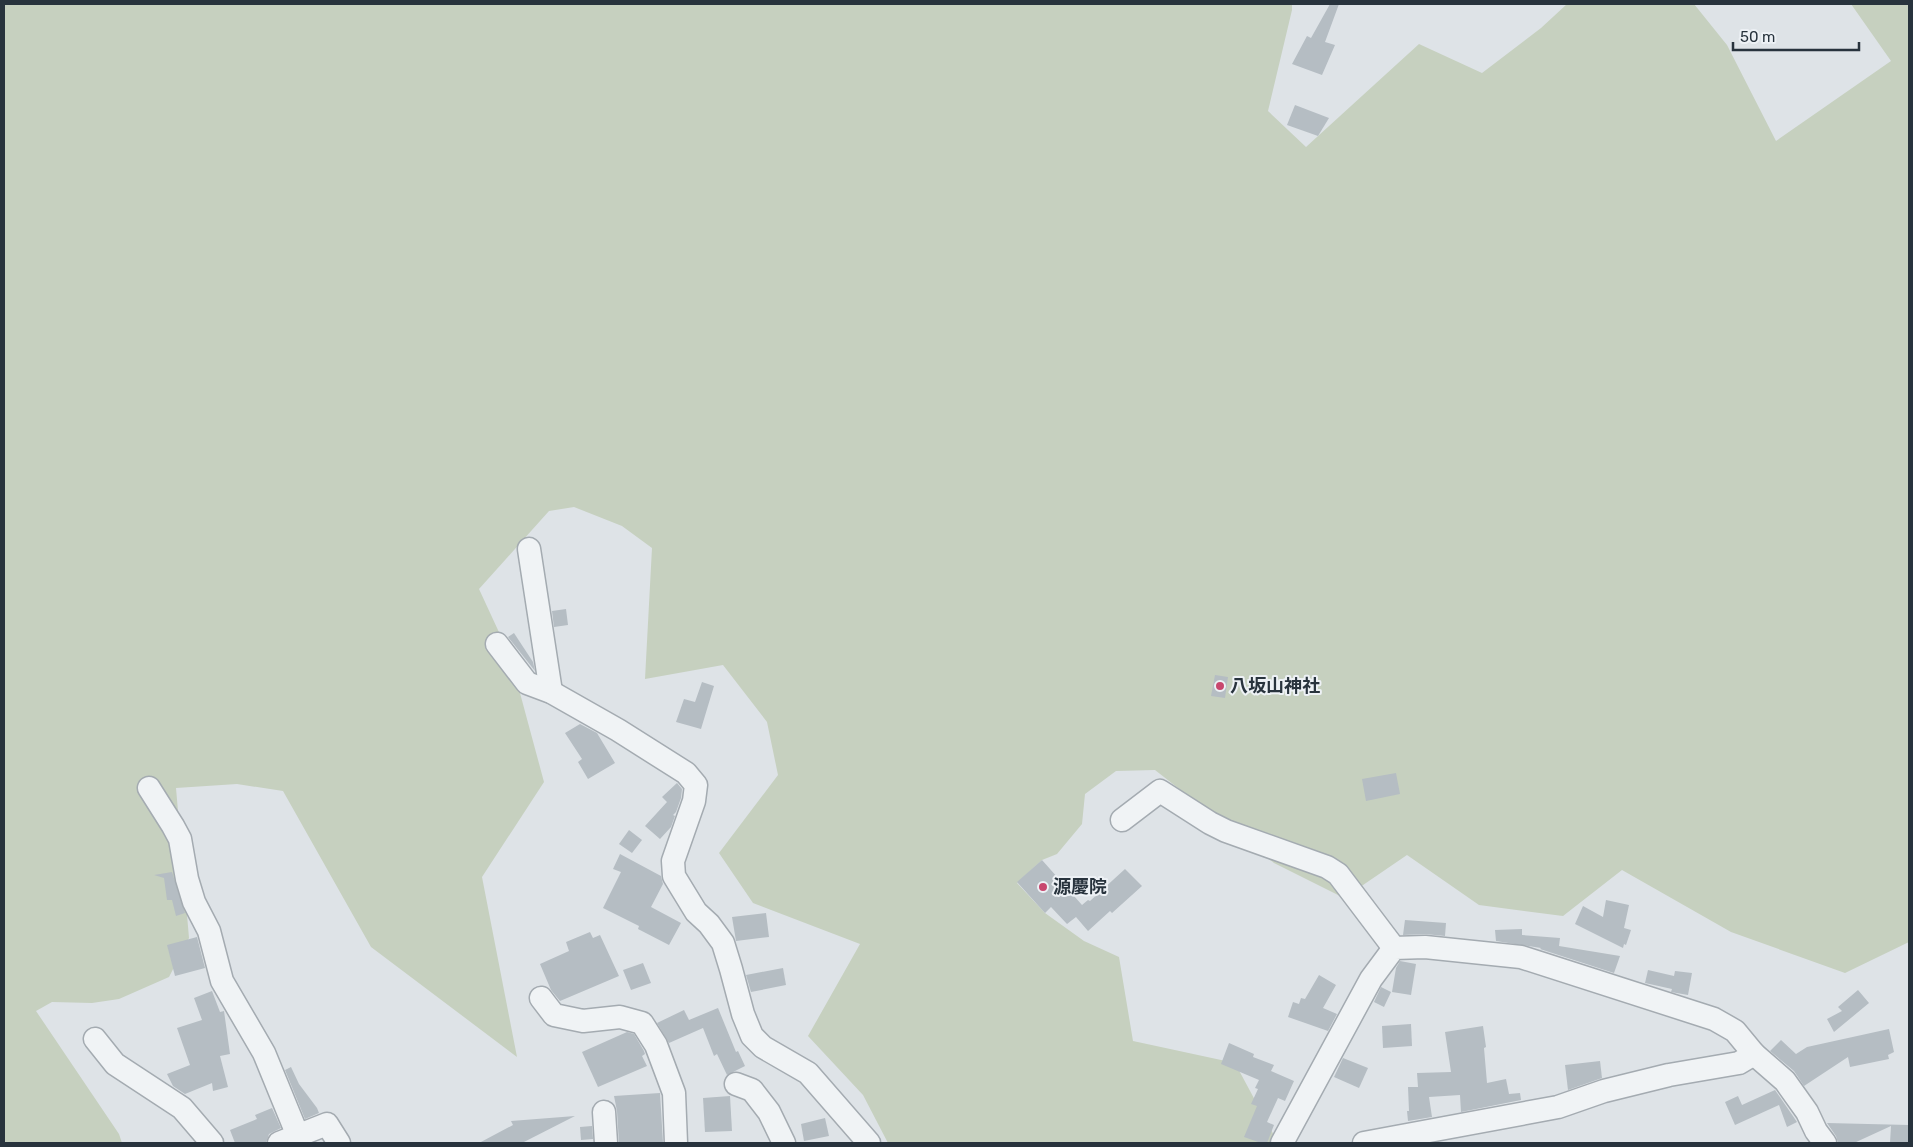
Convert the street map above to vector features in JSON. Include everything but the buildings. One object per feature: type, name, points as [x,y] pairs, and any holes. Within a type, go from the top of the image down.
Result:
[{"type":"street","points":[[528,549],[551,692]]},
{"type":"street","points":[[497,644],[527,683],[551,692],[618,730],[686,773],[696,785],[694,801],[673,861],[674,876],[696,912],[709,924],[723,943],[743,1014],[752,1036],[763,1047],[808,1073],[869,1143]]},
{"type":"street","points":[[149,788],[180,839],[194,902],[209,931],[222,981],[264,1053],[289,1140],[327,1124],[339,1143]]},
{"type":"street","points":[[1122,820],[1160,790],[1210,823],[1226,831],[1328,867],[1338,874],[1394,948]]},
{"type":"street","points":[[1394,948],[1426,947],[1521,956],[1714,1019],[1735,1031],[1754,1054],[1785,1082],[1807,1112],[1816,1132],[1825,1143]]},
{"type":"street","points":[[1282,1143],[1371,979],[1394,948]]},
{"type":"street","points":[[541,998],[554,1015],[583,1021],[620,1017],[642,1024],[656,1045],[674,1093],[676,1143]]},
{"type":"street","points":[[95,1039],[115,1064],[182,1108],[212,1143]]},
{"type":"street","points":[[1364,1143],[1558,1107],[1623,1087],[1739,1063],[1754,1054]]},
{"type":"street","points":[[736,1084],[752,1090],[769,1112],[784,1143]]},
{"type":"street","points":[[164,1095],[192,1143]]},
{"type":"street","points":[[604,1112],[606,1143]]},
{"type":"green space","points":[[4,4],[1292,4],[1268,111],[1306,147],[1419,44],[1482,73],[1541,28],[1567,4],[1694,4],[1727,45],[1776,141],[1891,61],[1851,4],[1909,4],[1909,942],[1845,973],[1731,932],[1622,870],[1563,916],[1479,905],[1407,855],[1344,898],[1274,863],[1155,770],[1116,771],[1085,794],[1082,824],[1057,854],[1042,860],[1017,883],[1045,913],[1084,941],[1119,957],[1133,1041],[1235,1063],[1278,1143],[888,1143],[863,1095],[808,1036],[860,944],[753,903],[719,853],[778,775],[767,722],[723,665],[645,679],[652,548],[622,526],[574,507],[549,511],[479,589],[510,656],[544,782],[482,877],[517,1057],[371,947],[283,791],[237,784],[176,788],[189,938],[169,977],[119,999],[92,1003],[52,1002],[36,1011],[119,1134],[122,1143],[4,1143]]},
{"type":"place","name":"八坂山神社","points":[[1220,686]]},
{"type":"place","name":"源慶院","points":[[1043,887]]}]
